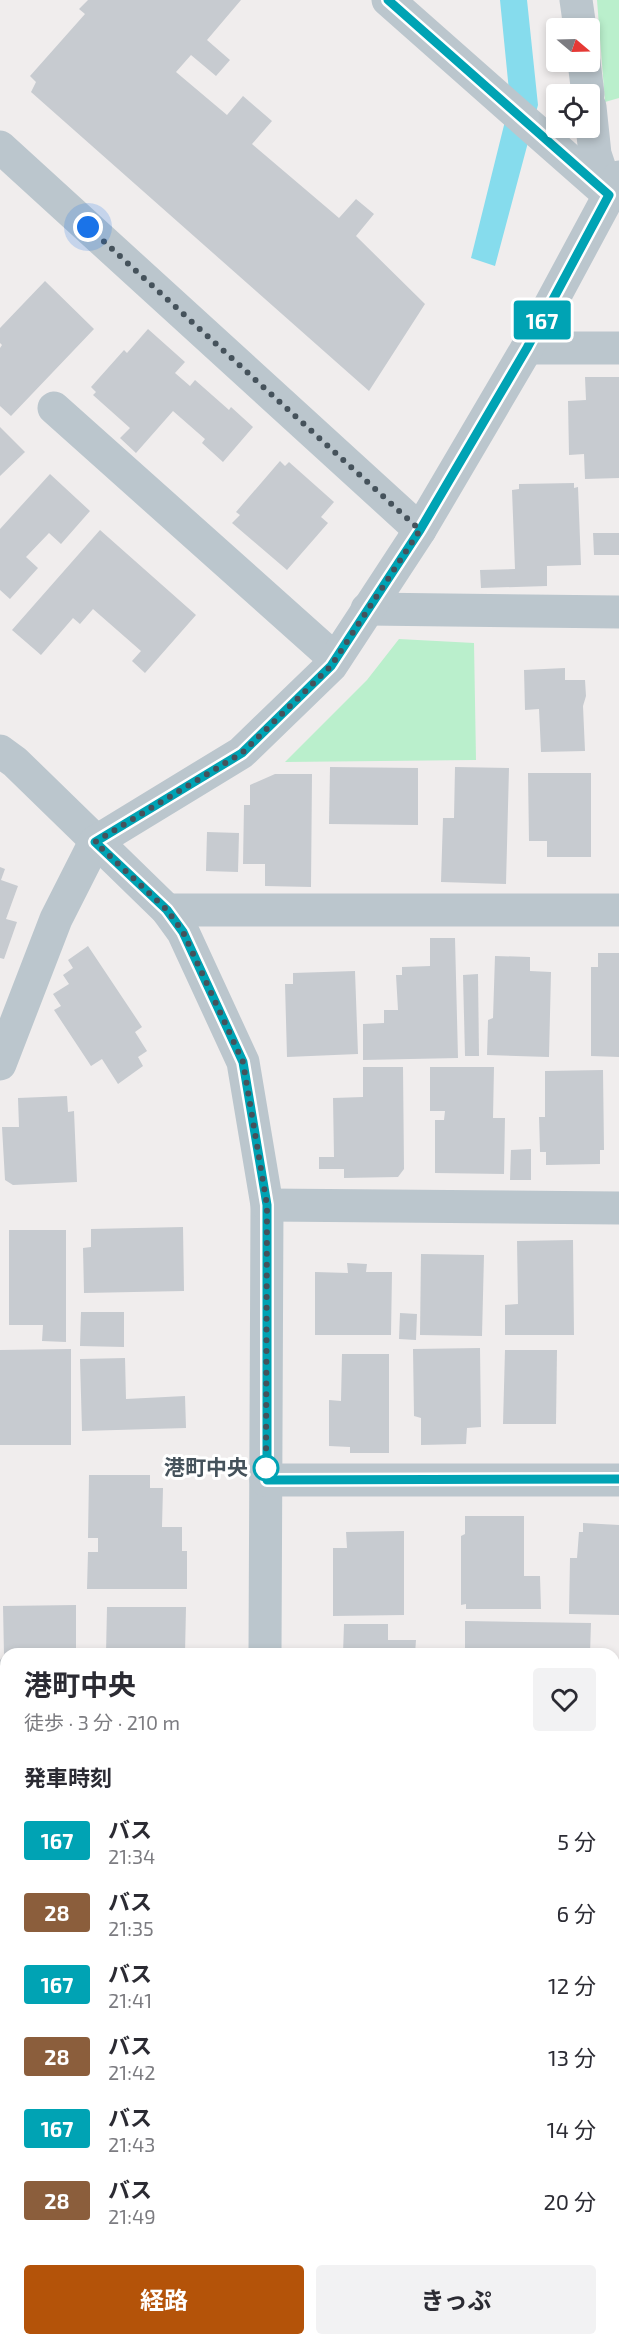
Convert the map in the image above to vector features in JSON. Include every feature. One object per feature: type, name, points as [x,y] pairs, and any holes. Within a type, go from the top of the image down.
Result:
[{"type":"street","points":[[388,0],[614,186]]},
{"type":"street","points":[[576,0],[579,18]]},
{"type":"street","points":[[593,138],[595,154],[614,186]]},
{"type":"street","points":[[0,147],[420,530]]},
{"type":"street","points":[[0,1065],[56,919],[95,842],[242,753],[331,666],[420,530],[527,348],[614,186]]},
{"type":"street","points":[[527,348],[619,348]]},
{"type":"street","points":[[54,408],[335,659]]},
{"type":"street","points":[[367,609],[619,612]]},
{"type":"street","points":[[0,751],[15,762],[167,910],[183,932],[243,1062],[267,1205],[265,1648]]},
{"type":"street","points":[[167,910],[619,910]]},
{"type":"street","points":[[267,1205],[619,1208]]},
{"type":"street","points":[[267,1480],[619,1479]]},
{"type":"green space","points":[[597,0],[619,0],[619,98],[605,102],[600,18]]},
{"type":"green space","points":[[399,639],[474,643],[476,760],[285,762],[367,680]]},
{"type":"water","points":[[500,0],[527,0],[538,105],[495,266],[471,258],[510,101]]},
{"type":"building","points":[[88,0],[241,0],[207,40],[230,60],[216,76],[191,55],[176,72],[227,115],[243,96],[272,121],[252,144],[339,218],[356,199],[374,214],[356,236],[425,304],[369,391],[31,92],[36,82],[30,76],[85,14],[79,9]]},
{"type":"building","points":[[45,281],[94,329],[11,416],[0,406],[0,348],[2,345],[0,328]]},
{"type":"building","points":[[148,329],[185,362],[175,373],[190,386],[195,380],[229,410],[231,407],[253,427],[223,462],[202,443],[205,439],[173,411],[136,453],[120,438],[130,428],[93,395],[96,392],[91,387],[124,350],[127,353]]},
{"type":"building","points":[[585,377],[619,377],[619,478],[585,479],[584,454],[569,455],[568,401],[586,400]]},
{"type":"building","points":[[0,427],[25,452],[0,476]]},
{"type":"building","points":[[280,461],[285,466],[289,462],[334,502],[321,517],[328,523],[287,570],[232,523],[240,515],[236,512]]},
{"type":"building","points":[[50,474],[90,511],[61,544],[49,533],[26,557],[38,568],[10,599],[0,590],[0,529]]},
{"type":"building","points":[[574,483],[574,488],[578,487],[581,565],[547,566],[547,586],[481,588],[480,570],[515,569],[512,490],[519,489],[519,484]]},
{"type":"building","points":[[100,530],[196,615],[145,673],[132,661],[141,651],[93,609],[80,624],[73,618],[41,655],[12,630]]},
{"type":"building","points":[[593,533],[619,533],[619,555],[594,555]]},
{"type":"building","points":[[565,668],[565,680],[585,680],[586,696],[583,706],[585,751],[541,752],[539,709],[525,710],[524,670]]},
{"type":"building","points":[[330,767],[418,768],[418,825],[329,824]]},
{"type":"building","points":[[455,767],[509,768],[506,884],[441,882],[443,818],[454,818]]},
{"type":"building","points":[[528,773],[591,773],[591,857],[547,857],[547,841],[529,841]]},
{"type":"building","points":[[275,774],[312,774],[311,887],[265,886],[265,864],[243,864],[244,805],[250,805],[250,785]]},
{"type":"building","points":[[207,832],[239,833],[238,872],[206,871]]},
{"type":"building","points":[[0,867],[5,869],[1,880],[18,886],[6,919],[17,922],[4,959],[0,958]]},
{"type":"building","points":[[430,938],[455,938],[458,1058],[363,1060],[363,1024],[384,1023],[384,1010],[398,1010],[396,975],[402,975],[402,967],[430,966]]},
{"type":"building","points":[[88,946],[142,1027],[135,1032],[147,1051],[138,1057],[143,1066],[118,1084],[102,1059],[91,1066],[54,1010],[61,1006],[53,994],[69,984],[63,975],[73,968],[68,960]]},
{"type":"building","points":[[598,953],[619,953],[619,1057],[591,1056],[591,967],[598,967]]},
{"type":"building","points":[[495,956],[530,957],[530,971],[551,972],[549,1057],[487,1055],[488,1020],[493,1018]]},
{"type":"building","points":[[355,971],[358,1054],[287,1057],[285,984],[293,984],[293,973]]},
{"type":"building","points":[[478,974],[479,1056],[465,1056],[463,975]]},
{"type":"building","points":[[363,1067],[403,1067],[404,1169],[398,1177],[344,1178],[344,1169],[319,1169],[319,1157],[334,1157],[333,1098],[363,1097]]},
{"type":"building","points":[[430,1067],[494,1067],[493,1118],[505,1118],[504,1174],[435,1173],[435,1120],[444,1120],[445,1111],[430,1111]]},
{"type":"building","points":[[603,1070],[604,1150],[600,1150],[600,1164],[546,1165],[546,1152],[540,1152],[539,1117],[545,1117],[545,1071]]},
{"type":"building","points":[[67,1096],[68,1112],[74,1111],[77,1182],[13,1185],[5,1180],[2,1127],[19,1127],[18,1098]]},
{"type":"building","points":[[531,1149],[531,1180],[510,1180],[511,1150]]},
{"type":"building","points":[[183,1227],[184,1291],[84,1293],[83,1248],[91,1247],[91,1229]]},
{"type":"building","points":[[9,1230],[66,1230],[66,1342],[42,1341],[43,1325],[9,1325]]},
{"type":"building","points":[[573,1240],[574,1335],[505,1335],[505,1305],[518,1304],[517,1241]]},
{"type":"building","points":[[421,1254],[484,1255],[482,1336],[420,1335]]},
{"type":"building","points":[[347,1263],[367,1264],[366,1272],[392,1272],[391,1335],[315,1335],[315,1272],[348,1273]]},
{"type":"building","points":[[81,1312],[124,1312],[124,1347],[80,1346]]},
{"type":"building","points":[[400,1313],[417,1314],[416,1340],[399,1339]]},
{"type":"building","points":[[480,1348],[481,1427],[467,1428],[466,1444],[421,1445],[421,1418],[414,1416],[413,1349]]},
{"type":"building","points":[[71,1349],[71,1445],[0,1445],[0,1350]]},
{"type":"building","points":[[505,1350],[557,1350],[556,1424],[503,1424]]},
{"type":"building","points":[[342,1354],[389,1354],[389,1453],[350,1453],[350,1447],[329,1446],[329,1400],[341,1401]]},
{"type":"building","points":[[125,1358],[126,1399],[185,1396],[186,1428],[82,1431],[80,1359]]},
{"type":"building","points":[[89,1475],[150,1475],[150,1488],[163,1488],[162,1527],[182,1527],[182,1551],[187,1551],[187,1589],[87,1589],[88,1552],[98,1552],[98,1538],[88,1538]]},
{"type":"building","points":[[465,1516],[524,1516],[524,1576],[540,1576],[541,1609],[466,1609],[466,1604],[461,1605],[461,1536],[465,1534]]},
{"type":"building","points":[[583,1523],[619,1525],[619,1615],[569,1614],[570,1558],[577,1558],[579,1532],[583,1532]]},
{"type":"building","points":[[404,1531],[404,1615],[333,1616],[333,1548],[347,1548],[346,1532]]},
{"type":"building","points":[[76,1605],[76,1648],[4,1648],[3,1606]]},
{"type":"building","points":[[107,1607],[186,1607],[185,1648],[106,1648]]},
{"type":"building","points":[[465,1621],[591,1623],[590,1648],[465,1648]]},
{"type":"building","points":[[344,1624],[388,1624],[388,1640],[416,1640],[415,1648],[343,1648]]},
{"type":"bus line","name":"167","points":[[388,0],[609,195],[527,348],[420,530],[331,666],[242,753],[95,842],[167,910],[183,932],[243,1062],[267,1205],[267,1480],[619,1479]]},
{"type":"place","name":"港町中央","points":[[266,1468]]},
{"type":"route","points":[[88,227],[420,530],[331,666],[242,753],[95,842],[167,910],[183,932],[243,1062],[267,1205],[266,1468]]}]
